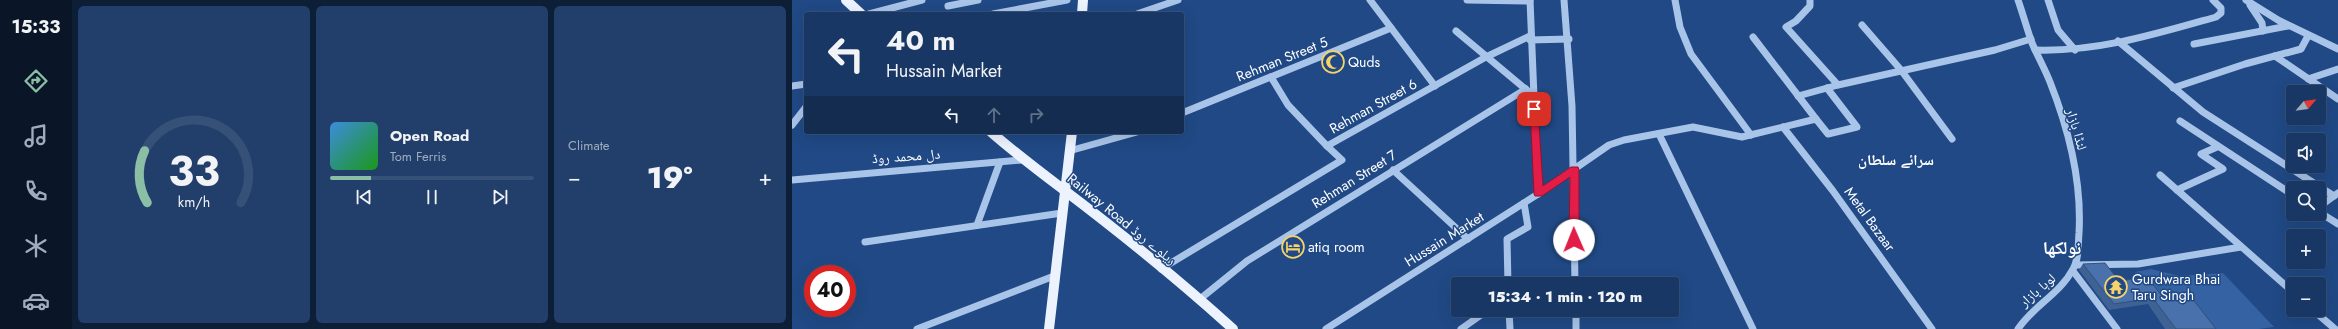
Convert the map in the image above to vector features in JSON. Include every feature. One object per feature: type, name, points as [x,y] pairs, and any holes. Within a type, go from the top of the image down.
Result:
[{"type":"main road","points":[[846,0],[859,12]]},
{"type":"main road","points":[[1080,12],[1083,0]]},
{"type":"main road","name":"Railway Road ریلوے روڈ","points":[[994,134],[1022,160],[1064,190],[1200,299],[1233,329]]},
{"type":"main road","points":[[1049,329],[1072,134]]},
{"type":"street","points":[[877,12],[922,0]]},
{"type":"street","points":[[948,6],[978,0]]},
{"type":"street","points":[[1004,12],[1067,0]]},
{"type":"street","points":[[1143,12],[1178,0]]},
{"type":"street","points":[[1370,0],[1435,86]]},
{"type":"street","points":[[1468,0],[1530,0],[1530,38],[1538,194]]},
{"type":"street","points":[[1564,0],[1569,39],[1574,170],[1575,277]]},
{"type":"street","points":[[1675,0],[1680,27],[1691,54],[1751,135]]},
{"type":"street","points":[[1810,0],[1810,6],[1796,22],[1786,27],[1838,85]]},
{"type":"street","name":"لنڈا بازار","points":[[2018,0],[2030,39],[2058,104],[2077,178],[2080,223],[2074,268]]},
{"type":"street","points":[[2048,0],[2058,30],[2074,50]]},
{"type":"street","points":[[2036,50],[2074,50],[2118,42],[2216,17],[2221,13],[2221,8],[2213,0]]},
{"type":"street","points":[[2247,1],[2288,26],[2338,49]]},
{"type":"street","points":[[2247,1],[2262,23],[2263,31]]},
{"type":"street","points":[[1862,25],[1900,70],[1952,139]]},
{"type":"street","points":[[2194,44],[2288,26]]},
{"type":"street","name":"Rehman Street 5","points":[[1184,113],[1391,28]]},
{"type":"street","points":[[1456,31],[1533,95]]},
{"type":"street","points":[[2173,88],[2301,49],[2308,36]]},
{"type":"street","points":[[1753,37],[1828,134],[1857,127],[1827,88]]},
{"type":"street","points":[[1530,38],[1569,39]]},
{"type":"street","name":"Rehman Street 6","points":[[1161,269],[1342,160],[1327,146],[1486,57],[1530,38]]},
{"type":"street","points":[[1798,96],[1900,70],[1995,50],[2030,39]]},
{"type":"street","points":[[2118,42],[2203,112],[2336,195],[2326,202]]},
{"type":"street","points":[[2275,56],[2338,99]]},
{"type":"street","points":[[2308,79],[2338,69]]},
{"type":"street","points":[[1271,77],[1288,105],[1327,146]]},
{"type":"street","points":[[792,86],[804,84]]},
{"type":"street","name":"Rehman Street 7","points":[[1200,299],[1247,261],[1526,89]]},
{"type":"street","points":[[792,125],[804,110]]},
{"type":"street","name":"Hussain Market","points":[[1326,329],[1538,194],[1609,145],[1693,127],[1742,136],[1751,135],[1816,119]]},
{"type":"street","points":[[2180,121],[2217,147],[2286,191]]},
{"type":"street","name":"Metal Bazaar","points":[[1783,127],[1833,191],[1932,329]]},
{"type":"street","points":[[1069,151],[1129,134]]},
{"type":"street","points":[[1659,134],[1753,329]]},
{"type":"street","points":[[2176,190],[2223,169],[2201,154],[2217,147]]},
{"type":"street","name":"دل محمد روڈ","points":[[792,180],[1022,160]]},
{"type":"street","points":[[977,226],[1000,162]]},
{"type":"street","points":[[1393,170],[1468,238]]},
{"type":"street","points":[[2160,175],[2286,286]]},
{"type":"street","points":[[1508,277],[1507,239],[1528,227],[1524,203]]},
{"type":"street","points":[[865,242],[1062,213]]},
{"type":"street","points":[[2326,216],[2338,224]]},
{"type":"street","points":[[2074,268],[2103,268],[2145,264],[2241,247]]},
{"type":"street","points":[[2074,268],[2117,329]]},
{"type":"street","name":"لوہا بازار","points":[[2018,329],[2023,320],[2057,292],[2068,280],[2074,268]]},
{"type":"street","points":[[917,329],[962,310],[1054,276]]},
{"type":"street","points":[[1461,329],[1478,317]]},
{"type":"street","points":[[1509,317],[1510,329]]},
{"type":"street","points":[[1576,317],[1576,329]]},
{"type":"street","points":[[2321,317],[2335,329]]},
{"type":"shaded area","points":[[2151,269],[2180,276],[2223,273],[2274,327],[2259,329],[2205,329],[2159,302],[2135,272]]},
{"type":"building","points":[[2105,263],[2119,281],[2147,277],[2162,296],[2188,293],[2216,329],[2176,329],[2153,298],[2114,304],[2083,264]]},
{"type":"place","name":"Quds","points":[[1333,62]]},
{"type":"place","name":"atiq room","points":[[1293,247]]},
{"type":"place","name":"Gurdwara Bhai Taru Singh","points":[[2116,287]]},
{"type":"district","name":"سرائے سلطان","points":[[1896,160]]},
{"type":"district","name":"نولکھا","points":[[2062,248]]},
{"type":"route","points":[[1534,109],[1538,194],[1574,170],[1574,240]]}]
